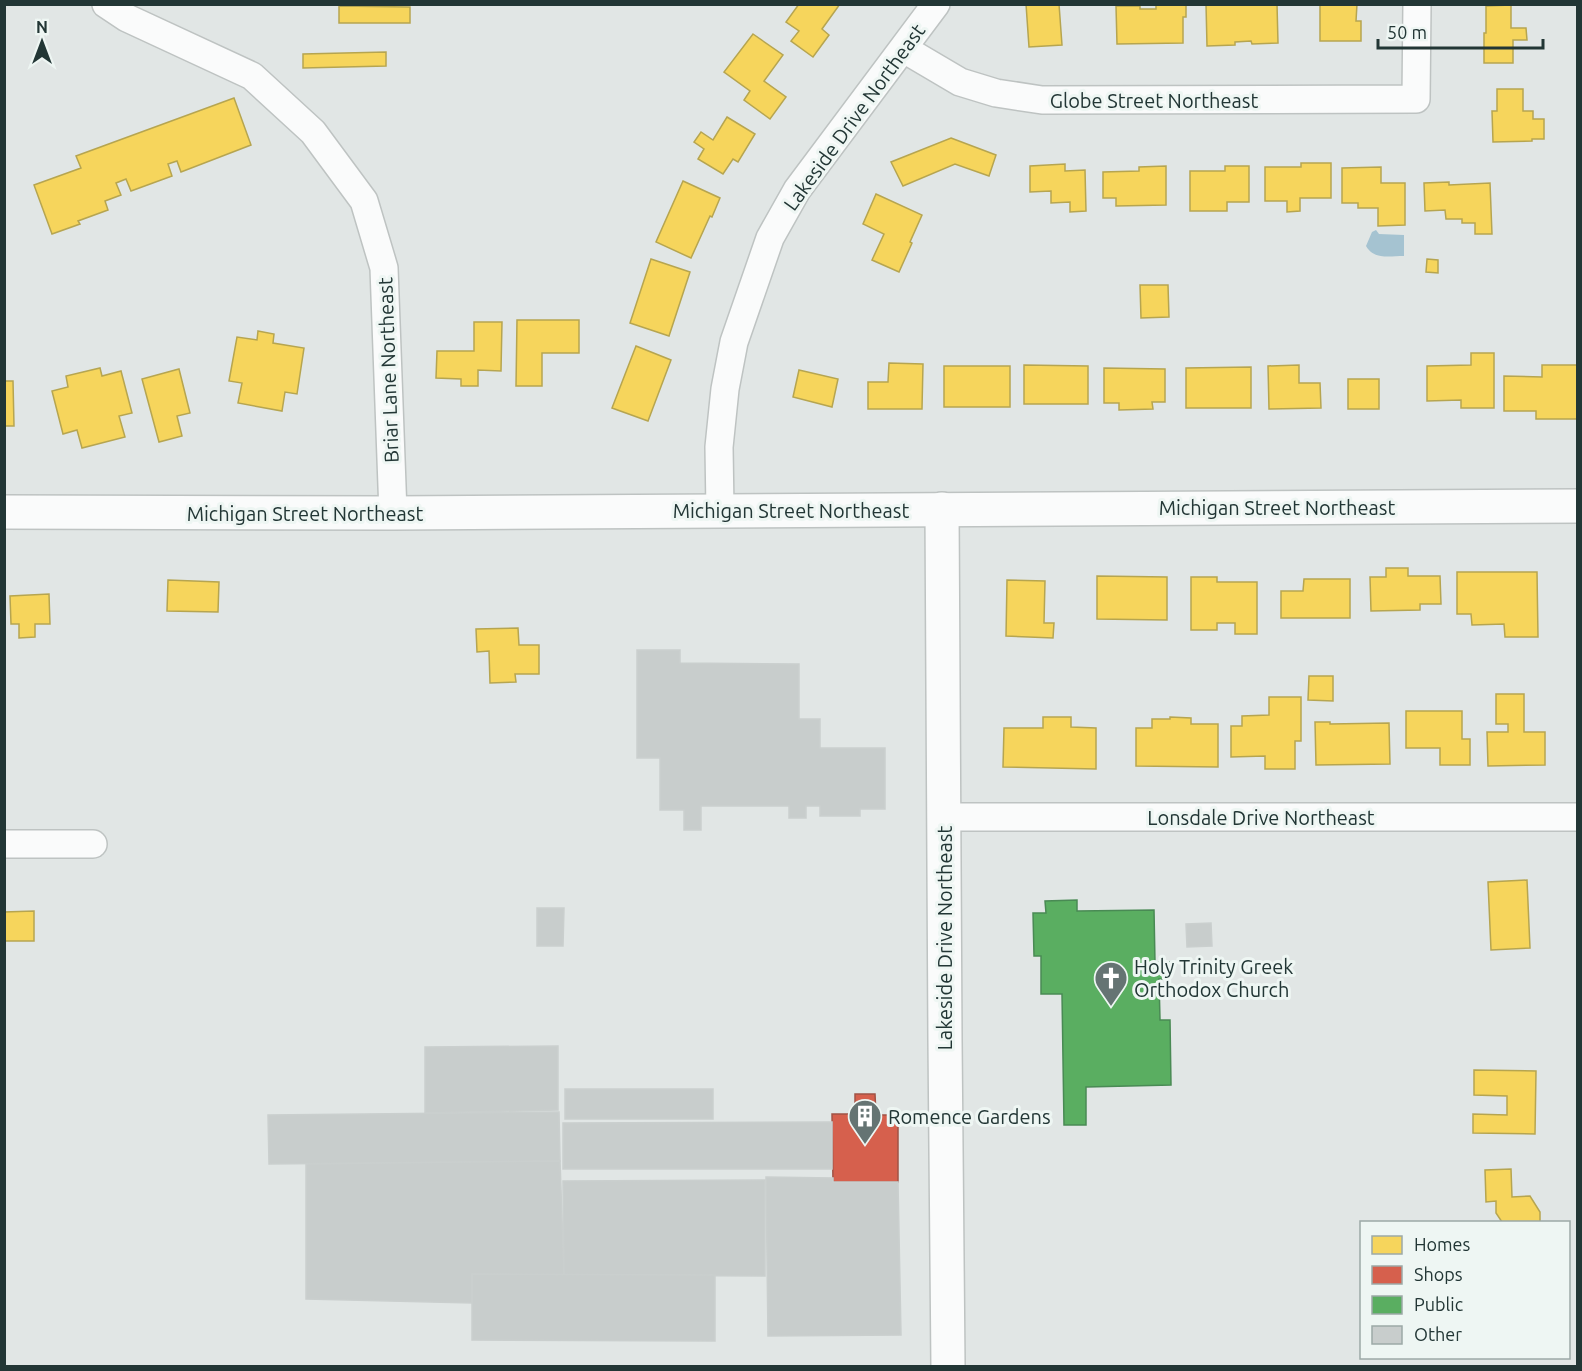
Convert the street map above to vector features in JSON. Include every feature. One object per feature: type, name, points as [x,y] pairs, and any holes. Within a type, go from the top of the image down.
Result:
[{"type":"main road","name":"Michigan Street Northeast","points":[[4,512],[393,513],[1578,506]]},
{"type":"main road","name":"Lakeside Drive Northeast","points":[[942,509],[948,1366]]},
{"type":"street","name":"Briar Lane Northeast","points":[[106,4],[127,18],[252,76],[313,132],[364,201],[384,268],[393,513]]},
{"type":"street","name":"Lakeside Drive Northeast","points":[[720,510],[719,447],[725,389],[734,342],[770,238],[797,190],[936,4]]},
{"type":"street","name":"Globe Street Northeast","points":[[904,49],[960,82],[996,93],[1042,100],[1416,99],[1417,4]]},
{"type":"street","name":"Lonsdale Drive Northeast","points":[[944,818],[1578,817]]},
{"type":"street","points":[[4,844],[93,844]]},
{"type":"water","points":[[1376,230],[1379,234],[1404,235],[1404,256],[1382,256],[1369,250],[1366,246],[1372,232]]},
{"type":"building: Homes","points":[[799,4],[840,4],[822,29],[829,35],[813,57],[791,41],[799,31],[786,22]]},
{"type":"building: Homes","points":[[1026,4],[1059,4],[1062,45],[1029,47]]},
{"type":"building: Homes","points":[[1156,4],[1186,4],[1186,17],[1183,17],[1183,43],[1117,44],[1116,6],[1156,9]]},
{"type":"building: Homes","points":[[1206,4],[1277,4],[1278,43],[1252,44],[1251,41],[1235,42],[1235,45],[1207,46]]},
{"type":"building: Homes","points":[[1320,4],[1357,4],[1356,21],[1361,21],[1361,41],[1320,41]]},
{"type":"building: Homes","points":[[1511,5],[1511,28],[1526,28],[1527,40],[1513,40],[1513,63],[1484,63],[1486,6]]},
{"type":"building: Homes","points":[[339,6],[410,7],[410,23],[339,23]]},
{"type":"building: Homes","points":[[753,34],[783,55],[764,81],[786,97],[770,119],[744,100],[750,91],[724,72]]},
{"type":"building: Homes","points":[[386,52],[386,66],[303,68],[303,54]]},
{"type":"building: Homes","points":[[1497,89],[1523,89],[1523,111],[1533,111],[1533,119],[1544,119],[1544,139],[1493,142],[1492,111],[1497,111]]},
{"type":"building: Homes","points":[[234,98],[251,145],[181,172],[177,161],[168,164],[172,176],[131,191],[126,179],[116,183],[121,195],[105,201],[108,210],[78,221],[80,224],[52,234],[34,185],[81,168],[76,156]]},
{"type":"building: Homes","points":[[727,117],[755,134],[738,162],[733,159],[723,174],[698,159],[704,149],[694,142],[701,132],[713,140]]},
{"type":"building: Homes","points":[[951,138],[996,155],[989,176],[955,164],[903,186],[891,162]]},
{"type":"building: Homes","points":[[1301,163],[1331,163],[1331,198],[1300,198],[1300,211],[1287,212],[1287,201],[1265,201],[1265,167],[1301,167]]},
{"type":"building: Homes","points":[[1065,164],[1065,171],[1085,170],[1086,211],[1070,212],[1070,202],[1051,203],[1051,191],[1030,192],[1030,166]]},
{"type":"building: Homes","points":[[1166,166],[1166,205],[1116,206],[1116,198],[1103,198],[1103,172],[1139,171],[1139,167]]},
{"type":"building: Homes","points":[[1225,166],[1249,166],[1249,202],[1227,202],[1227,211],[1190,211],[1190,171],[1225,171]]},
{"type":"building: Homes","points":[[1381,167],[1381,183],[1405,183],[1405,225],[1378,226],[1378,208],[1358,208],[1358,203],[1342,203],[1342,168]]},
{"type":"building: Homes","points":[[683,181],[720,198],[691,258],[656,242]]},
{"type":"building: Homes","points":[[1449,182],[1449,185],[1490,183],[1492,234],[1475,234],[1475,223],[1462,223],[1462,219],[1446,219],[1445,210],[1425,211],[1424,183]]},
{"type":"building: Homes","points":[[876,194],[922,215],[899,272],[872,260],[884,234],[863,224]]},
{"type":"building: Homes","points":[[651,259],[690,272],[669,336],[630,323]]},
{"type":"building: Homes","points":[[1427,259],[1438,260],[1438,273],[1426,272]]},
{"type":"building: Homes","points":[[1140,285],[1168,285],[1169,317],[1141,318]]},
{"type":"building: Homes","points":[[517,320],[579,320],[579,353],[542,353],[542,386],[516,386]]},
{"type":"building: Homes","points":[[474,322],[502,322],[501,371],[478,370],[478,386],[461,386],[461,379],[436,378],[437,351],[474,351]]},
{"type":"building: Homes","points":[[258,331],[274,334],[273,343],[304,348],[297,394],[285,392],[282,411],[238,403],[242,383],[229,381],[237,337],[257,340]]},
{"type":"building: Homes","points":[[636,346],[671,360],[648,421],[612,408]]},
{"type":"building: Homes","points":[[1471,353],[1494,353],[1494,408],[1461,408],[1461,400],[1427,401],[1427,366],[1471,365]]},
{"type":"building: Homes","points":[[889,363],[923,364],[922,409],[868,409],[868,382],[888,382]]},
{"type":"building: Homes","points":[[1024,365],[1088,366],[1088,404],[1024,404]]},
{"type":"building: Homes","points":[[1299,365],[1299,383],[1320,383],[1321,408],[1269,409],[1268,366]]},
{"type":"building: Homes","points":[[1542,365],[1578,365],[1578,419],[1536,419],[1536,411],[1504,411],[1504,376],[1542,377]]},
{"type":"building: Homes","points":[[944,366],[1010,366],[1010,407],[944,407]]},
{"type":"building: Homes","points":[[1251,367],[1251,408],[1186,408],[1186,368]]},
{"type":"building: Homes","points":[[100,368],[102,376],[121,371],[132,413],[119,416],[125,437],[82,448],[77,430],[63,434],[52,391],[68,387],[66,376]]},
{"type":"building: Homes","points":[[1104,368],[1165,369],[1165,402],[1152,402],[1153,409],[1119,410],[1119,403],[1104,403]]},
{"type":"building: Homes","points":[[179,369],[190,413],[177,416],[182,436],[159,442],[142,379]]},
{"type":"building: Homes","points":[[799,370],[838,379],[832,407],[793,397]]},
{"type":"building: Homes","points":[[1348,379],[1379,379],[1379,409],[1348,409]]},
{"type":"building: Homes","points":[[4,381],[13,381],[14,426],[4,426]]},
{"type":"building: Homes","points":[[1386,568],[1408,568],[1408,576],[1440,576],[1441,604],[1420,604],[1420,610],[1371,611],[1370,577],[1386,577]]},
{"type":"building: Homes","points":[[1457,572],[1537,572],[1538,637],[1505,637],[1504,624],[1472,625],[1471,614],[1457,614]]},
{"type":"building: Homes","points":[[1097,576],[1167,577],[1167,620],[1097,619]]},
{"type":"building: Homes","points":[[1191,577],[1217,577],[1217,582],[1257,582],[1257,634],[1235,634],[1235,623],[1217,623],[1217,630],[1191,630]]},
{"type":"building: Homes","points":[[1304,579],[1350,579],[1350,618],[1281,618],[1281,591],[1303,591]]},
{"type":"building: Homes","points":[[168,580],[219,582],[218,612],[167,611]]},
{"type":"building: Homes","points":[[1007,580],[1045,581],[1044,623],[1054,623],[1053,638],[1006,636]]},
{"type":"building: Homes","points":[[49,594],[50,624],[35,624],[35,637],[19,638],[19,624],[11,624],[10,596]]},
{"type":"building: Homes","points":[[518,628],[519,645],[539,645],[539,674],[515,674],[516,682],[490,683],[489,651],[477,652],[476,629]]},
{"type":"building: Homes","points":[[1309,676],[1333,676],[1333,701],[1308,700]]},
{"type":"building: Homes","points":[[1496,694],[1524,694],[1524,732],[1545,732],[1545,765],[1488,766],[1487,732],[1508,732],[1508,724],[1496,724]]},
{"type":"building: Homes","points":[[1269,697],[1301,697],[1301,741],[1295,741],[1295,769],[1265,769],[1265,756],[1231,757],[1231,726],[1242,726],[1242,716],[1269,715]]},
{"type":"building: Homes","points":[[1406,711],[1462,711],[1462,739],[1470,739],[1470,765],[1440,765],[1440,748],[1406,748]]},
{"type":"building: Homes","points":[[1043,717],[1071,717],[1071,727],[1096,728],[1096,769],[1003,767],[1004,728],[1043,728]]},
{"type":"building: Homes","points":[[1170,717],[1191,718],[1191,724],[1218,724],[1218,767],[1136,766],[1136,728],[1152,728],[1152,719],[1170,719]]},
{"type":"building: Homes","points":[[1315,722],[1389,723],[1390,764],[1316,765]]},
{"type":"building: Homes","points":[[1527,880],[1530,948],[1491,950],[1488,882]]},
{"type":"building: Homes","points":[[34,911],[34,941],[4,941],[4,912]]},
{"type":"building: Homes","points":[[1474,1070],[1536,1071],[1535,1134],[1473,1133],[1473,1114],[1507,1115],[1507,1096],[1474,1095]]},
{"type":"building: Homes","points":[[1511,1169],[1512,1197],[1530,1196],[1540,1212],[1540,1221],[1501,1221],[1496,1213],[1496,1201],[1486,1202],[1485,1170]]},
{"type":"building: Shops","name":"Romence Gardens","points":[[855,1094],[875,1094],[876,1115],[898,1115],[898,1182],[833,1182],[832,1114],[855,1114]]},
{"type":"building: Public","name":"Holy Trinity Greek Orthodox Church","points":[[1077,900],[1077,911],[1154,910],[1155,962],[1169,962],[1169,979],[1159,979],[1160,1020],[1170,1020],[1171,1085],[1086,1087],[1086,1125],[1064,1125],[1062,994],[1041,994],[1041,956],[1034,956],[1033,913],[1046,913],[1045,901]]},
{"type":"building: Other","points":[[637,650],[680,650],[680,663],[799,664],[799,719],[820,719],[820,748],[885,748],[885,809],[860,809],[860,816],[820,816],[820,806],[806,806],[806,818],[789,818],[789,806],[701,806],[701,830],[684,830],[684,810],[660,810],[660,758],[637,758]]},
{"type":"building: Other","points":[[537,908],[564,908],[563,946],[537,946]]},
{"type":"building: Other","points":[[1211,923],[1212,946],[1187,947],[1186,924]]},
{"type":"building: Other","points":[[558,1046],[558,1110],[425,1113],[425,1047]]},
{"type":"building: Other","points":[[565,1089],[713,1089],[713,1119],[565,1119]]},
{"type":"building: Other","points":[[559,1112],[560,1161],[269,1164],[268,1115]]},
{"type":"building: Other","points":[[832,1122],[832,1169],[563,1169],[563,1123]]},
{"type":"building: Other","points":[[560,1161],[564,1275],[472,1274],[472,1303],[306,1299],[306,1164]]},
{"type":"building: Other","points":[[766,1177],[833,1178],[833,1182],[898,1182],[901,1335],[768,1336]]},
{"type":"building: Other","points":[[765,1180],[765,1276],[564,1275],[563,1181]]},
{"type":"building: Other","points":[[472,1274],[715,1275],[715,1341],[472,1340]]},
{"type":"place","name":"Holy Trinity Greek Orthodox Church","points":[[1111,1007]]},
{"type":"place","name":"Romence Gardens","points":[[865,1145]]}]
